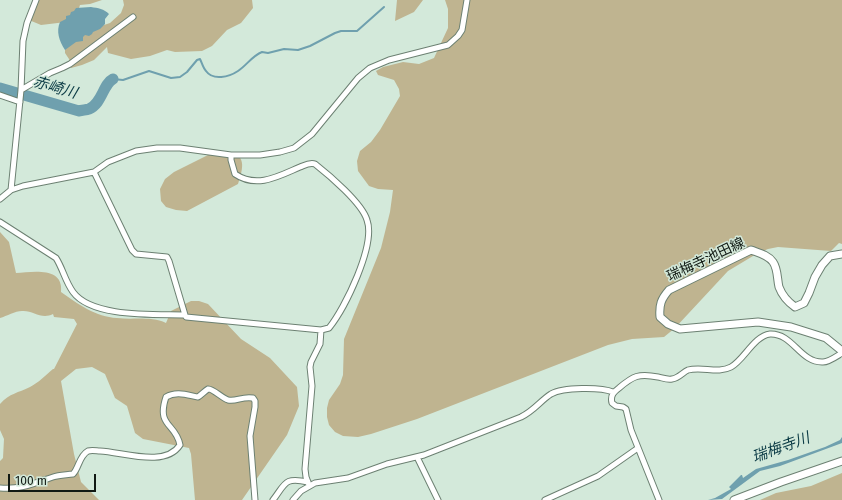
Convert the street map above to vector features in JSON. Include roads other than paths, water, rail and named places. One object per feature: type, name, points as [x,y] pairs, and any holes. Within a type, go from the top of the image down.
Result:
[{"type":"main road","name":"瑞梅寺池田線","points":[[842,254],[830,256],[822,265],[815,277],[804,302],[794,307],[787,301],[779,288],[778,276],[773,263],[764,254],[751,250],[669,290],[663,297],[659,308],[660,317],[668,324],[680,329],[758,322],[791,327],[826,338],[842,352]]},
{"type":"main road","points":[[734,500],[788,479],[842,462]]},
{"type":"street","points":[[11,190],[21,90],[23,41],[27,23],[36,0]]},
{"type":"street","points":[[0,199],[11,190],[94,172],[108,162],[136,151],[157,148],[180,148],[231,155],[260,155],[294,148],[312,134],[353,84],[370,68],[389,60],[448,45],[462,30],[468,0]]},
{"type":"street","points":[[21,90],[50,73],[70,64],[133,17]]},
{"type":"street","points":[[0,95],[20,102]]},
{"type":"street","points":[[0,222],[56,258],[62,267],[66,281],[74,293],[83,301],[99,308],[120,312],[185,315],[186,317],[321,330],[329,328],[340,313],[362,264],[368,236],[367,220],[364,214],[346,192],[315,164],[308,163],[274,178],[255,182],[235,174],[231,155]]},
{"type":"street","points":[[94,172],[126,241],[132,250],[136,254],[167,258],[185,315]]},
{"type":"street","points":[[309,484],[305,469],[312,386],[310,367],[320,344],[321,330]]},
{"type":"street","points":[[659,500],[631,430],[626,409],[612,403],[611,398],[613,392],[627,381],[640,374],[667,380],[674,379],[688,370],[723,370],[732,366],[760,339],[770,334],[786,338],[801,354],[810,359],[823,362],[842,352]]},
{"type":"street","points":[[293,500],[309,484],[320,481],[348,478],[381,466],[417,457],[529,413],[558,390],[606,389],[613,392]]},
{"type":"street","points":[[0,488],[18,488],[35,484],[55,476],[73,474],[85,454],[90,450],[106,451],[140,457],[156,457],[177,450],[180,444],[179,439],[168,426],[164,418],[162,408],[166,397],[171,394],[180,393],[198,397],[208,390],[212,390],[228,400],[236,400],[245,396],[253,398],[255,401],[250,436],[255,500]]},
{"type":"street","points":[[545,500],[598,476],[638,448]]},
{"type":"street","points":[[417,457],[438,500]]},
{"type":"street","points":[[273,500],[282,486],[291,480],[309,484]]},
{"type":"water","points":[[76,8],[98,8],[109,14],[105,19],[105,24],[89,36],[85,35],[83,37],[83,41],[76,42],[65,50],[59,36],[58,29],[60,22],[66,19],[66,16],[70,15]]},
{"type":"water","name":"瑞梅寺川","points":[[842,437],[842,443],[780,466],[760,471],[722,499],[708,500],[715,498],[731,489],[729,487],[741,475],[743,478],[756,469],[825,447],[840,440]]},
{"type":"waterway","points":[[113,79],[123,80],[149,71],[171,78],[180,77],[187,72],[197,60],[200,59],[204,68],[209,74],[217,77],[230,75],[238,71],[255,56],[262,52],[268,53],[284,49],[298,50],[341,31],[357,31],[384,7]]},
{"type":"waterway","name":"赤崎川","points":[[0,88],[79,111],[89,109],[97,103],[107,85],[113,79]]}]
